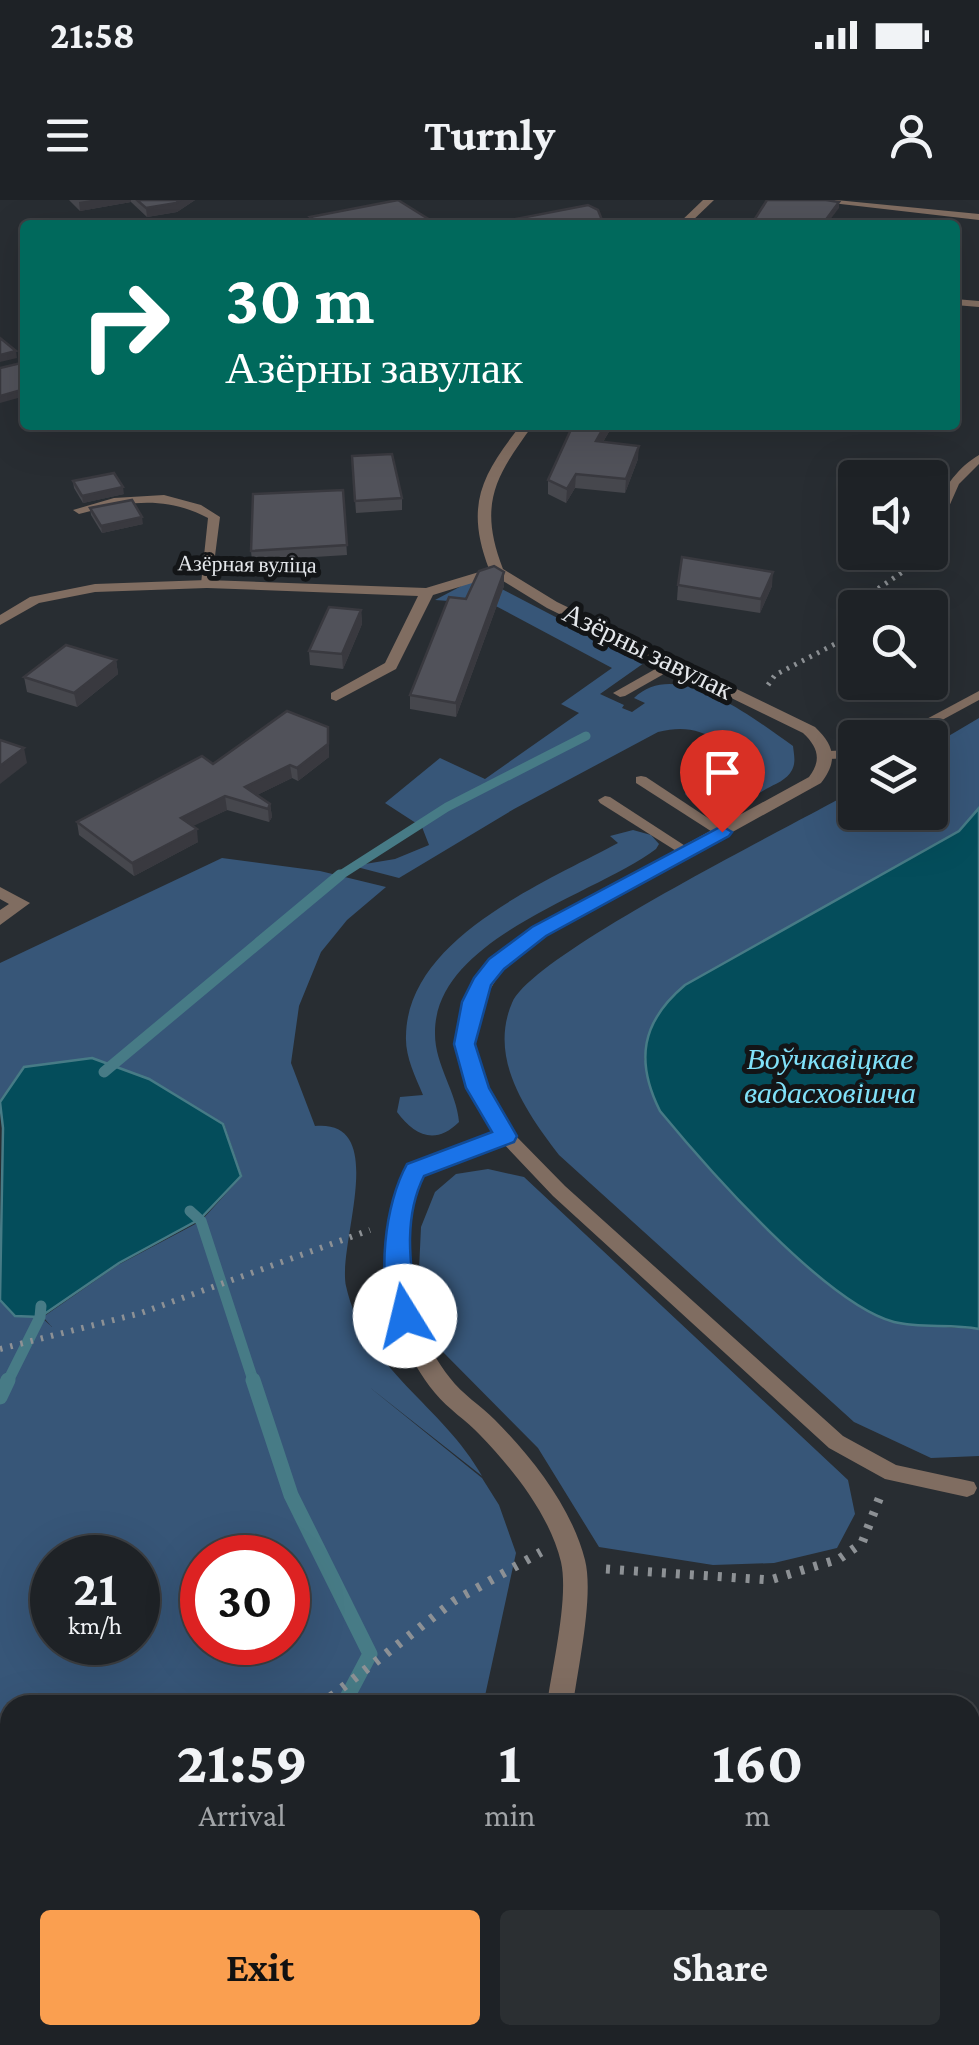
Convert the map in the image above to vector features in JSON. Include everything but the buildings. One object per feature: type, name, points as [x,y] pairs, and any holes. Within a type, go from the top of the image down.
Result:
[{"type":"street","points":[[687,220],[709,200]]},
{"type":"street","points":[[497,571],[488,552],[480,505],[496,468],[523,430]]},
{"type":"street","name":"Азёрная вуліца","points":[[0,622],[35,600],[65,592],[207,584],[427,592],[497,571]]},
{"type":"street","name":"Азёрны завулак","points":[[497,571],[552,605],[809,730],[822,740],[828,754]]},
{"type":"street","points":[[336,696],[390,666],[427,592]]},
{"type":"street","points":[[561,1695],[574,1566],[564,1538],[514,1458],[439,1382],[415,1340],[398,1288],[402,1196],[415,1170],[506,1136],[478,1088],[464,1044],[473,1002],[496,964],[528,939],[814,780],[826,768],[828,754]]},
{"type":"street","points":[[0,892],[21,903],[0,919]]},
{"type":"lane","points":[[810,200],[979,217]]},
{"type":"lane","points":[[948,496],[954,483],[979,458]]},
{"type":"lane","points":[[79,510],[149,496],[202,509],[214,517],[207,584]]},
{"type":"lane","points":[[620,692],[673,663]]},
{"type":"lane","points":[[933,720],[979,696]]},
{"type":"lane","points":[[828,754],[838,754]]},
{"type":"lane","points":[[641,780],[722,832]]},
{"type":"lane","points":[[605,800],[686,851]]},
{"type":"lane","points":[[506,1136],[559,1191],[836,1442],[892,1473],[967,1488]]},
{"type":"path","points":[[876,590],[907,570]]},
{"type":"path","points":[[756,703],[775,675],[838,640]]},
{"type":"path","points":[[0,1349],[64,1338],[185,1298],[329,1241],[400,1221]]},
{"type":"path","points":[[574,1566],[770,1580],[839,1559],[862,1542],[868,1520],[892,1473]]},
{"type":"path","points":[[333,1695],[454,1601],[564,1538]]},
{"type":"shaded area","points":[[479,581],[492,584],[644,663],[600,694],[624,705],[622,708],[632,712],[645,703],[634,698],[652,687],[672,684],[715,696],[793,746],[792,770],[780,781],[735,805],[704,807],[685,794],[688,784],[721,765],[725,754],[720,742],[690,730],[658,732],[514,809],[399,878],[353,866],[395,859],[429,845],[422,827],[385,803],[440,758],[485,779],[579,713],[561,704],[612,668],[492,604],[435,600]]},
{"type":"shaded area","points":[[979,718],[979,808],[959,831],[685,985],[657,1018],[644,1059],[684,1140],[803,1263],[928,1326],[979,1329],[979,1456],[931,1458],[854,1422],[559,1155],[514,1084],[505,1044],[512,1003],[530,981],[566,954],[669,891],[838,799],[838,830],[948,830],[948,736]]},
{"type":"shaded area","points":[[633,830],[651,835],[659,844],[656,849],[522,923],[488,945],[460,971],[441,1000],[435,1034],[438,1057],[459,1122],[442,1134],[433,1135],[410,1127],[397,1112],[400,1097],[423,1095],[409,1058],[406,1036],[412,1001],[429,970],[485,917],[618,843],[610,836]]},
{"type":"shaded area","points":[[222,858],[320,871],[386,887],[347,920],[321,952],[299,1006],[291,1063],[315,1126],[338,1129],[351,1142],[356,1188],[345,1267],[355,1315],[387,1364],[466,1451],[482,1476],[368,1386],[482,1478],[499,1505],[516,1553],[485,1695],[0,1695],[0,1301],[14,1316],[41,1317],[52,1327],[43,1317],[118,1265],[201,1221],[242,1176],[224,1124],[150,1079],[92,1058],[23,1067],[0,1100],[0,963]]},
{"type":"shaded area","points":[[488,1169],[524,1177],[848,1480],[855,1514],[837,1548],[774,1563],[713,1565],[599,1547],[538,1448],[438,1347],[418,1291],[421,1227],[435,1192],[456,1174]]},
{"type":"water","name":"Воўчкавіцкае вадасховішча","points":[[979,808],[979,1329],[905,1324],[866,1310],[835,1289],[769,1231],[707,1165],[660,1111],[647,1075],[647,1043],[659,1013],[685,985],[959,831]]},
{"type":"water","points":[[92,1058],[149,1079],[223,1124],[241,1176],[200,1219],[119,1263],[40,1317],[15,1316],[0,1300],[0,1102],[24,1067]]},
{"type":"waterway","points":[[338,877],[447,807],[586,736]]},
{"type":"waterway","points":[[104,1072],[338,877]]},
{"type":"waterway","points":[[190,1211],[201,1221],[254,1383]]},
{"type":"waterway","points":[[7,1383],[40,1317],[41,1306]]},
{"type":"waterway","points":[[0,1397],[8,1380]]},
{"type":"waterway","points":[[253,1380],[291,1495],[370,1654],[348,1695]]},
{"type":"route","points":[[405,1316],[398,1288],[396,1250],[402,1196],[415,1170],[506,1136],[478,1088],[464,1044],[473,1002],[482,983],[496,964],[539,932],[722,832]]}]
